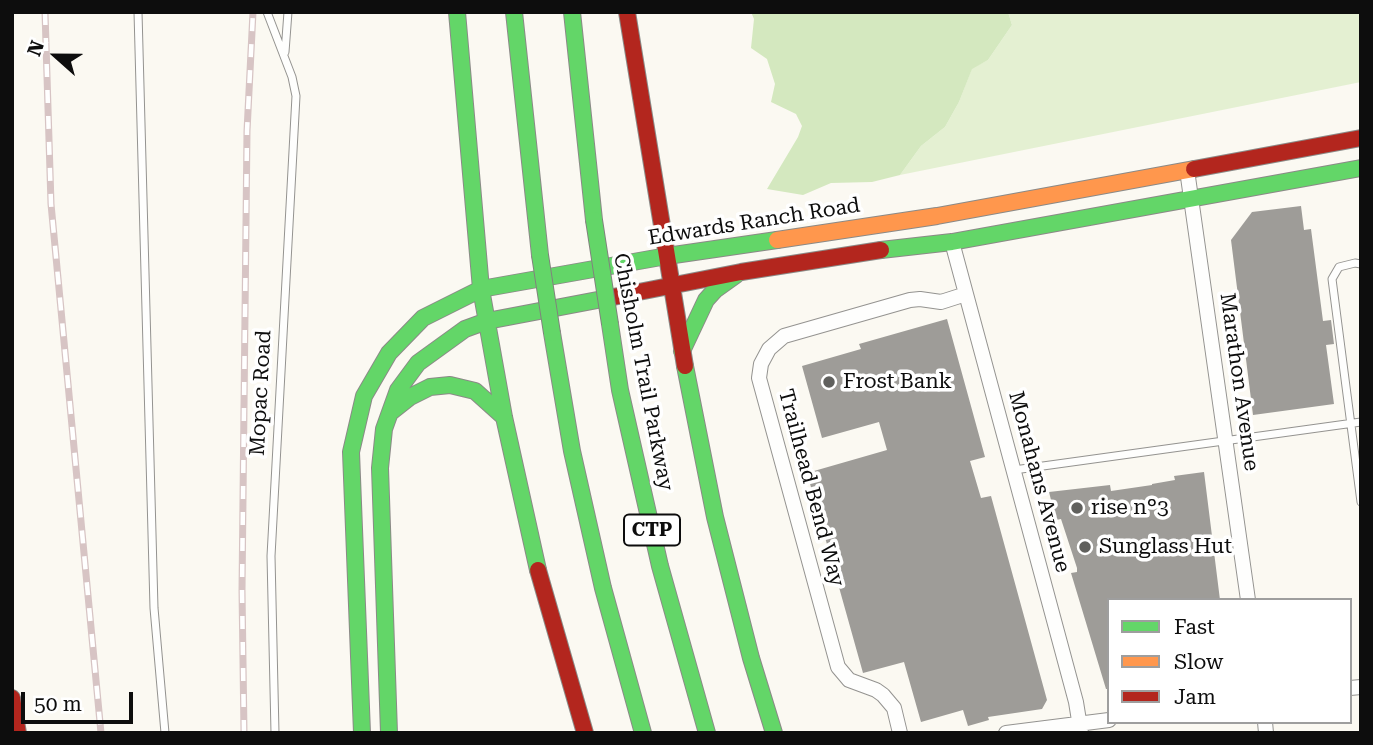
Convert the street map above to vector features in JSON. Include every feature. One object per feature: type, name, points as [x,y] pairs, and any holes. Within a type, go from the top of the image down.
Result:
[{"type":"main road","points":[[457,12],[481,289],[504,417],[537,569],[557,645],[585,733]]},
{"type":"main road","name":"CTP","points":[[514,12],[540,255],[572,451],[600,576],[643,733]]},
{"type":"main road","name":"Chisholm Trail Parkway","points":[[572,12],[594,220],[620,390],[654,540],[707,733]]},
{"type":"main road","points":[[626,12],[682,351],[715,517],[751,658],[774,733]]},
{"type":"main road","name":"Edwards Ranch Road","points":[[362,733],[351,452],[364,396],[389,353],[423,318],[481,289],[667,256],[937,216],[1361,138]]},
{"type":"main road","points":[[389,733],[380,468],[384,429],[398,390],[418,363],[465,329],[487,321],[741,272],[851,253],[952,242],[1361,168]]},
{"type":"main road","points":[[952,242],[961,224],[1024,201]]},
{"type":"main road","points":[[851,253],[892,235],[927,228],[934,224],[937,216]]},
{"type":"main road","points":[[682,351],[706,300],[715,290],[741,272]]},
{"type":"main road","points":[[390,414],[410,397],[430,387],[450,385],[475,391],[504,417]]},
{"type":"main road","points":[[12,698],[19,733]]},
{"type":"street","name":"Marathon Avenue","points":[[1187,170],[1248,598]]},
{"type":"street","name":"Monahans Avenue","points":[[952,242],[1073,689],[1080,728]]},
{"type":"street","name":"Trailhead Bend Way","points":[[900,733],[897,715],[889,701],[876,690],[849,680],[838,667],[759,378],[761,364],[769,348],[784,336],[910,300],[941,302],[966,294]]},
{"type":"street","points":[[1006,733],[1080,728],[1107,721]]},
{"type":"lane","points":[[138,12],[154,608],[165,733]]},
{"type":"lane","name":"Mopac Road","points":[[267,12],[294,87],[295,118],[271,556],[275,733]]},
{"type":"lane","name":"Mopac Road","points":[[285,56],[288,12]]},
{"type":"lane","points":[[1361,264],[1339,267],[1332,279],[1361,502]]},
{"type":"lane","points":[[1014,470],[1361,422]]},
{"type":"green space","points":[[751,12],[1008,12],[1012,25],[988,60],[972,69],[959,102],[945,127],[921,146],[900,175],[872,182],[831,183],[803,195],[767,189],[802,126],[796,114],[771,102],[775,84],[767,59],[751,48],[754,19]]},
{"type":"green space","points":[[1008,12],[1361,12],[1361,82],[900,175],[921,146],[945,127],[959,102],[972,68],[988,60],[1012,25]]},
{"type":"building","points":[[1301,206],[1304,230],[1311,229],[1323,321],[1331,320],[1334,344],[1326,345],[1334,404],[1253,415],[1231,240],[1252,212]]},
{"type":"building","points":[[947,319],[985,457],[970,461],[981,498],[991,496],[1047,700],[1042,709],[988,717],[989,720],[968,726],[963,710],[921,722],[904,662],[863,673],[807,473],[887,450],[879,422],[822,438],[802,366],[861,349],[859,344]]},
{"type":"building","points":[[1204,472],[1220,598],[1107,598],[1106,689],[1071,573],[1077,572],[1077,568],[1061,519],[1056,520],[1049,492],[1110,485],[1111,491],[1175,480],[1174,476]]},
{"type":"railway","points":[[45,12],[51,204],[101,733]]},
{"type":"railway","points":[[244,733],[242,590],[247,131],[253,12]]},
{"type":"traffic: fast","points":[[457,12],[481,289],[504,417],[538,570]]},
{"type":"traffic: fast","points":[[514,12],[540,255]]},
{"type":"traffic: fast","points":[[572,12],[594,220]]},
{"type":"traffic: fast","points":[[881,250],[952,242],[1361,168]]},
{"type":"traffic: fast","points":[[594,220],[610,324]]},
{"type":"traffic: fast","points":[[362,733],[351,452],[364,396],[389,353],[423,318],[481,289],[667,256],[777,240]]},
{"type":"traffic: fast","points":[[540,255],[552,333]]},
{"type":"traffic: fast","points":[[682,351],[706,300],[736,275]]},
{"type":"traffic: fast","points":[[389,733],[380,468],[384,429],[398,390],[418,363],[465,329],[487,321],[608,298]]},
{"type":"traffic: fast","points":[[610,324],[620,390],[660,566],[707,733]]},
{"type":"traffic: fast","points":[[552,333],[572,451],[603,588],[643,733]]},
{"type":"traffic: fast","points":[[685,366],[715,517],[751,658],[774,733]]},
{"type":"traffic: fast","points":[[391,412],[410,397],[430,387],[450,385],[475,391],[504,417]]},
{"type":"traffic: slow","points":[[777,240],[937,216],[1194,169]]},
{"type":"traffic: jam","points":[[627,12],[685,366]]},
{"type":"traffic: jam","points":[[1194,169],[1361,138]]},
{"type":"traffic: jam","points":[[608,298],[741,272],[881,250]]},
{"type":"traffic: jam","points":[[538,570],[585,733]]},
{"type":"traffic: jam","points":[[12,698],[18,733]]},
{"type":"place","name":"Frost Bank","points":[[829,382]]},
{"type":"place","name":"rise n°3","points":[[1077,508]]},
{"type":"place","name":"Sunglass Hut","points":[[1085,547]]}]
